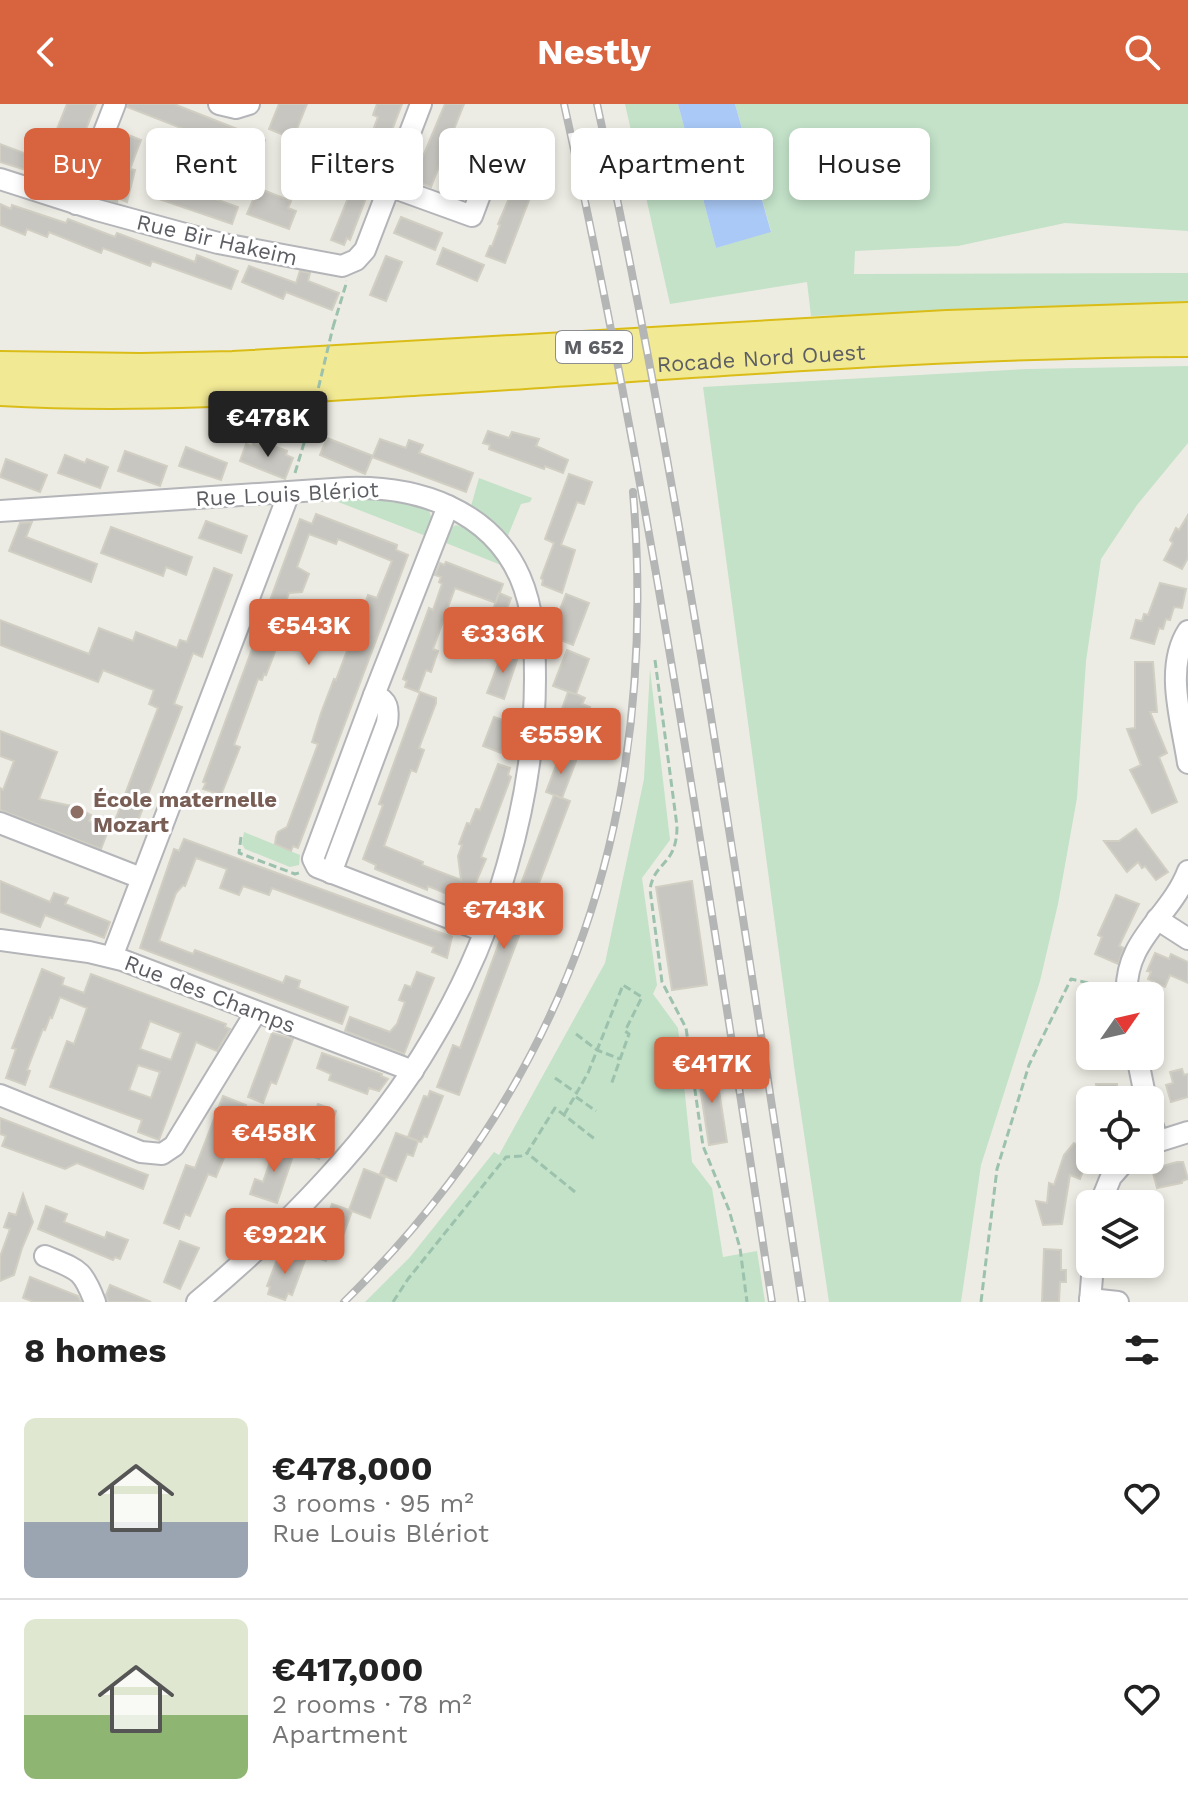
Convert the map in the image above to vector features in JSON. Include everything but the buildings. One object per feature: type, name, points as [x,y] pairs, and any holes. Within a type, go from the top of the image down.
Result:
[{"type":"highway","name":"Rocade Nord Ouest","points":[[0,367],[233,367],[962,325],[1188,318]]},
{"type":"highway","name":"Rocade Nord Ouest","points":[[0,390],[69,393],[256,389],[1009,346],[1188,341]]},
{"type":"street","points":[[76,204],[115,104]]},
{"type":"street","points":[[219,104],[236,108],[249,104]]},
{"type":"street","points":[[412,128],[421,104]]},
{"type":"street","name":"Rue Bir Hakeim","points":[[0,179],[76,204],[233,247],[333,266],[347,265]]},
{"type":"street","points":[[423,198],[472,216],[478,200]]},
{"type":"street","points":[[347,265],[365,250],[384,200]]},
{"type":"street","name":"Rue Louis Blériot","points":[[0,511],[382,488],[424,496],[475,522],[506,553],[525,588],[533,631],[535,706],[528,777],[511,850],[483,931],[453,1001],[413,1071],[354,1146],[254,1252],[197,1302]]},
{"type":"street","points":[[112,957],[289,493]]},
{"type":"street","points":[[448,506],[374,695],[388,708],[387,723],[324,870],[483,931]]},
{"type":"street","points":[[1188,631],[1178,654],[1176,675],[1188,763]]},
{"type":"street","points":[[0,823],[141,878]]},
{"type":"street","points":[[1128,982],[1130,963],[1181,887],[1188,871]]},
{"type":"street","points":[[1157,919],[1188,939]]},
{"type":"street","name":"Rue des Champs","points":[[0,940],[112,957],[413,1071]]},
{"type":"street","points":[[0,1095],[141,1152],[162,1154],[174,1146],[256,1012]]},
{"type":"street","points":[[1164,1139],[1188,1132]]},
{"type":"street","points":[[45,1256],[79,1271],[95,1302]]},
{"type":"street","points":[[1092,1278],[1090,1300],[1118,1302]]},
{"type":"path","points":[[289,493],[347,285],[347,265]]},
{"type":"path","points":[[655,660],[677,826],[674,852],[654,875],[650,889],[662,982],[686,1028],[703,1146],[719,1180],[736,1235],[747,1302]]},
{"type":"path","points":[[241,837],[239,853],[295,874],[324,870]]},
{"type":"path","points":[[981,1302],[997,1169],[1029,1065],[1071,979],[1082,982]]},
{"type":"path","points":[[564,1115],[597,1050],[623,985],[642,997],[625,1031],[629,1034],[611,1085]]},
{"type":"path","points":[[576,1034],[597,1050],[620,1059]]},
{"type":"path","points":[[555,1078],[596,1111]]},
{"type":"path","points":[[393,1302],[506,1157],[527,1153],[555,1108],[596,1140]]},
{"type":"path","points":[[527,1153],[575,1192]]},
{"type":"green space","points":[[625,104],[678,104],[684,128],[630,128]]},
{"type":"green space","points":[[735,104],[1188,104],[1188,231],[1065,223],[958,246],[855,251],[854,274],[1188,273],[1188,303],[811,316],[807,282],[670,304],[647,200],[703,200],[716,248],[771,231],[762,200],[773,200],[773,128],[742,128]]},
{"type":"green space","points":[[1188,366],[1188,443],[1137,505],[1101,559],[1086,661],[1077,798],[1058,904],[1040,981],[981,1165],[961,1302],[829,1302],[795,1073],[703,387],[1027,369]]},
{"type":"green space","points":[[479,478],[532,498],[530,502],[521,504],[507,538],[471,506]]},
{"type":"green space","points":[[383,497],[427,507],[431,522],[426,536],[328,498]]},
{"type":"green space","points":[[456,525],[478,536],[506,567],[441,541],[447,530]]},
{"type":"green space","points":[[650,669],[670,840],[642,878],[657,985],[653,994],[678,1028],[692,1162],[712,1188],[723,1257],[757,1251],[765,1302],[365,1302],[410,1257],[494,1152],[499,1155],[605,963],[644,779]]},
{"type":"green space","points":[[244,832],[300,855],[299,865],[290,867],[245,849],[242,844]]},
{"type":"water","points":[[678,104],[735,104],[742,128],[684,128]]},
{"type":"water","points":[[703,200],[762,200],[771,232],[716,248]]},
{"type":"railway","points":[[564,104],[596,253],[652,551],[772,1302]]},
{"type":"railway","points":[[597,104],[657,402],[683,551],[733,851],[802,1302]]},
{"type":"railway","points":[[344,1302],[423,1216],[489,1125],[543,1031],[584,932],[613,828],[631,720],[637,608],[633,492]]},
{"type":"place","name":"École maternelle Mozart","points":[[77,812]]}]
